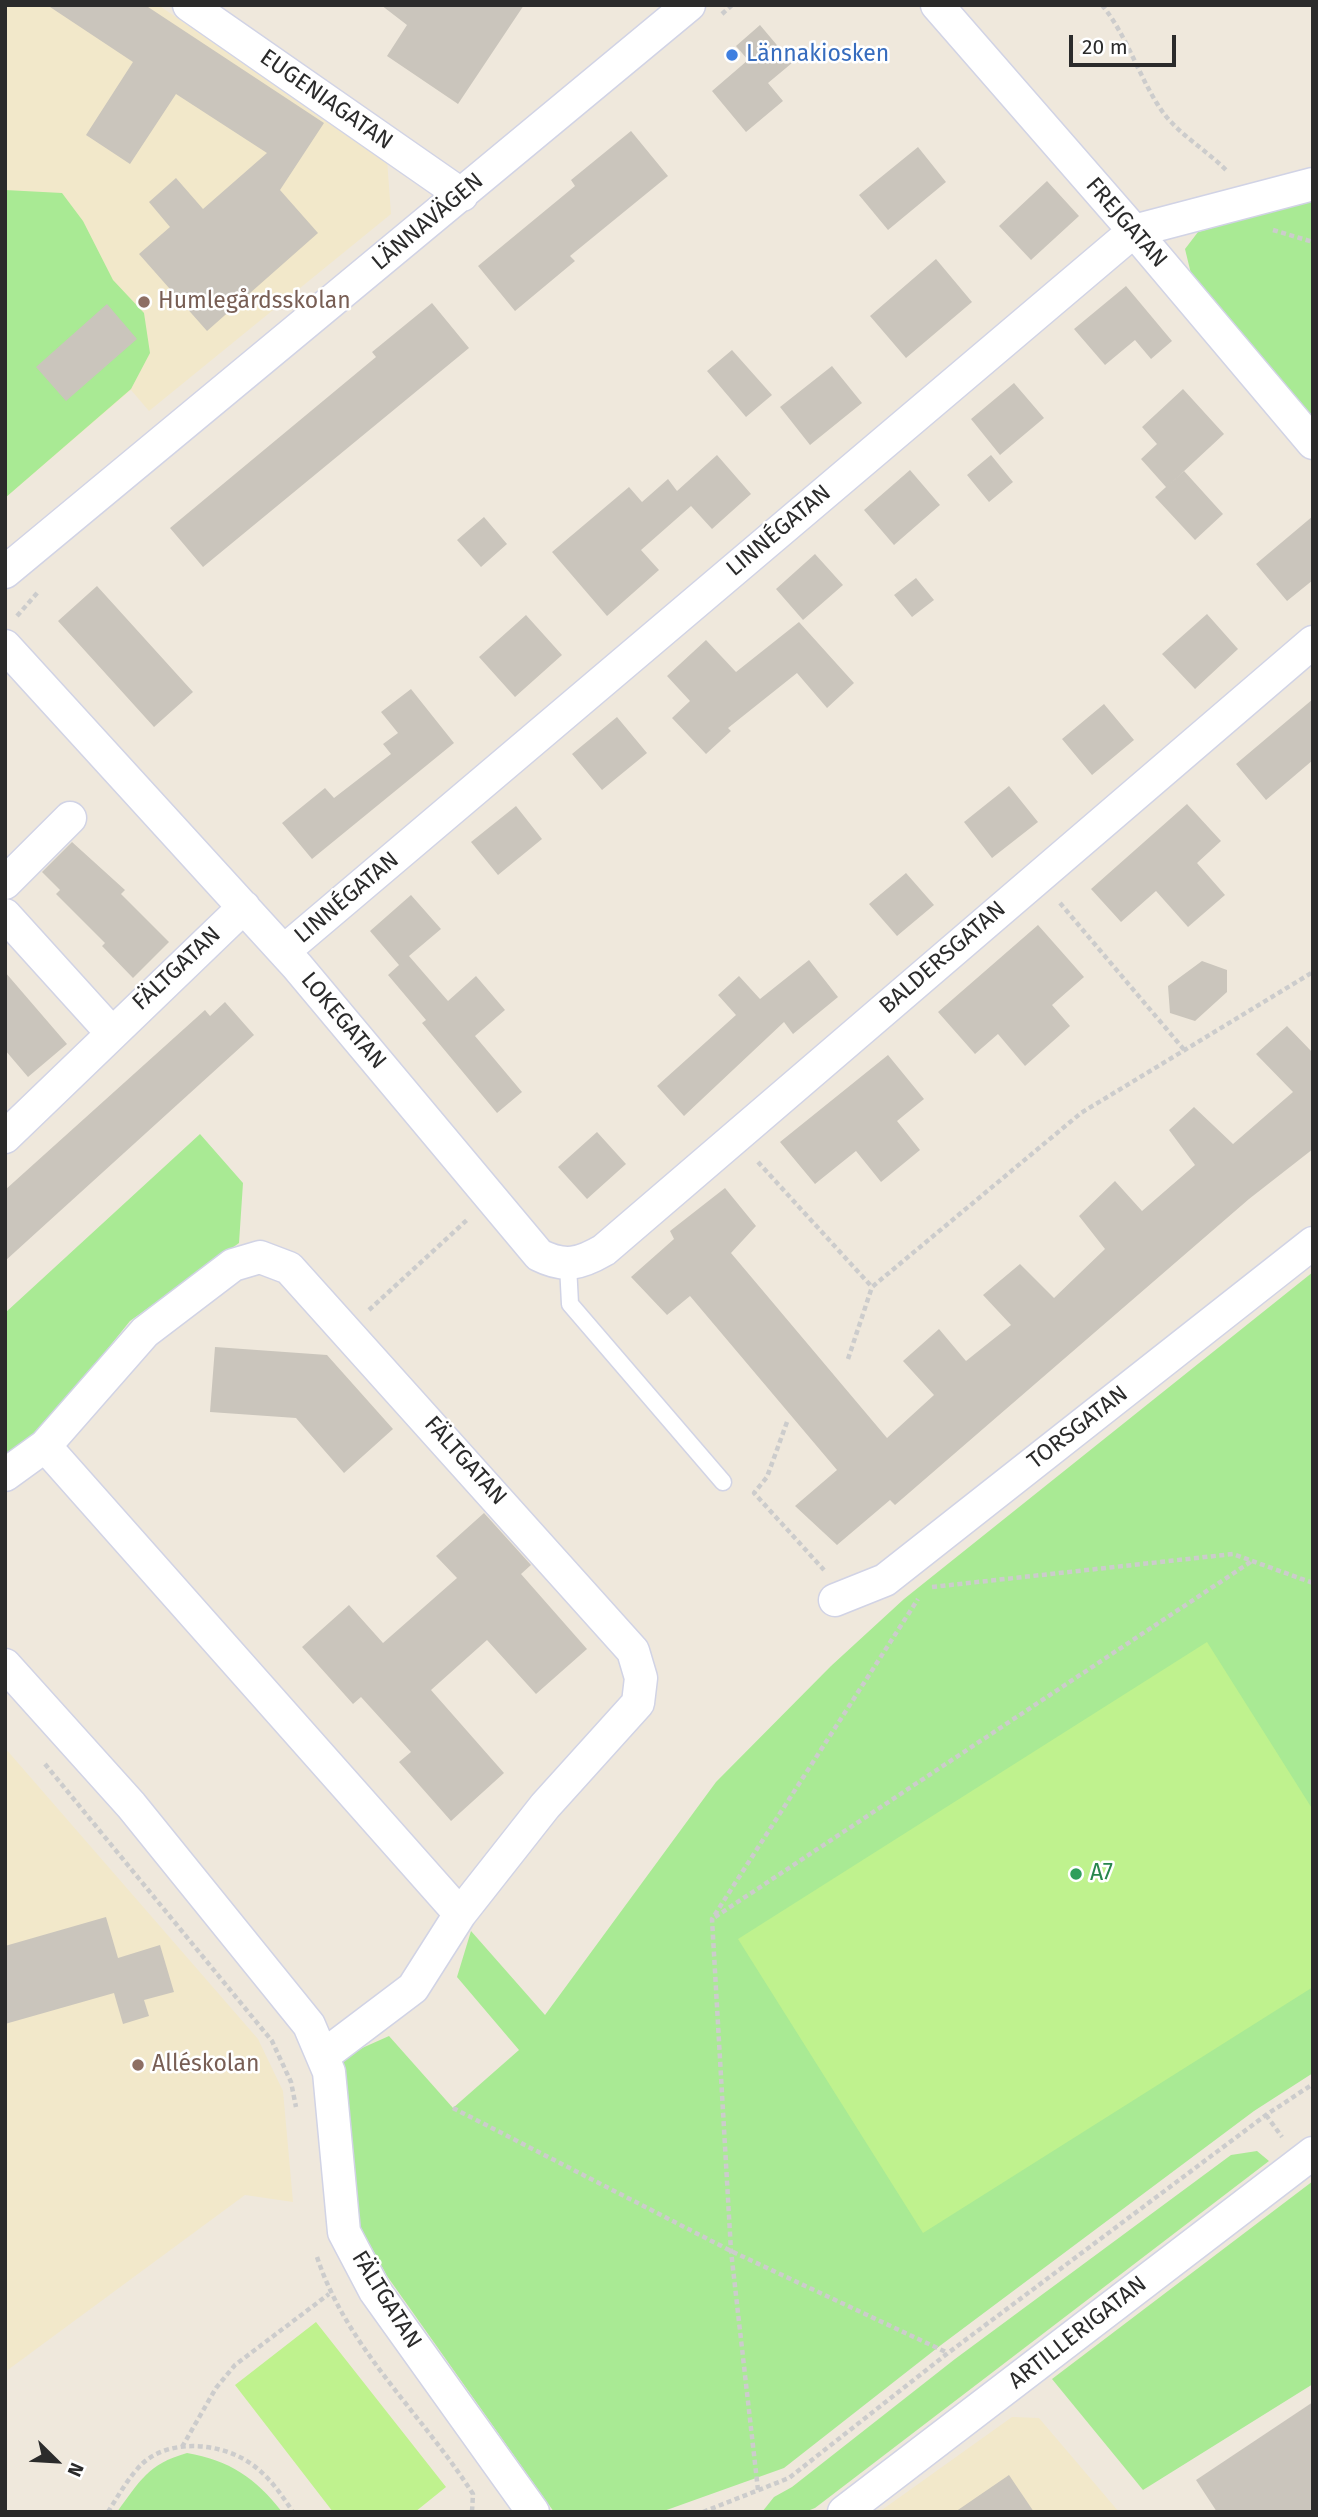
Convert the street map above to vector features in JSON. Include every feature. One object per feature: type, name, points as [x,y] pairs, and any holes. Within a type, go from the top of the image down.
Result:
[{"type":"street","name":"EUGENIAGATAN","points":[[189,5],[462,195]]},
{"type":"street","name":"LÄNNAVÄGEN","points":[[5,572],[689,5]]},
{"type":"street","name":"FREJGATAN","points":[[937,5],[1134,231],[1313,443]]},
{"type":"street","name":"LINNÉGATAN","points":[[284,951],[1134,231],[1313,184]]},
{"type":"street","name":"BALDERSGATAN","points":[[568,1265],[579,1264],[604,1250],[1313,642]]},
{"type":"street","name":"LOKEGATAN","points":[[5,646],[284,951],[539,1255],[568,1265]]},
{"type":"street","points":[[5,883],[70,818]]},
{"type":"street","name":"FÄLTGATAN","points":[[5,1137],[111,1032],[244,907]]},
{"type":"street","points":[[5,915],[111,1032]]},
{"type":"street","name":"TORSGATAN","points":[[844,1596],[885,1580],[1313,1244]]},
{"type":"street","name":"FÄLTGATAN","points":[[5,1475],[45,1446],[145,1332],[233,1265],[260,1257],[289,1268],[347,1329],[633,1651],[641,1678],[638,1703],[545,1806],[460,1914],[413,1988],[323,2056]]},
{"type":"street","points":[[45,1446],[460,1914]]},
{"type":"street","name":"FÄLTGATAN","points":[[5,1665],[139,1815],[309,2025],[329,2072],[344,2232],[374,2291],[533,2512]]},
{"type":"street","name":"ARTILLERIGATAN","points":[[844,2512],[1313,2153]]},
{"type":"lane","points":[[568,1265],[570,1304],[723,1482]]},
{"type":"path","points":[[1102,5],[1133,51],[1158,105],[1179,130],[1228,172],[1240,201],[1274,230],[1313,242]]},
{"type":"path","points":[[1037,877],[1186,1052]]},
{"type":"path","points":[[849,1359],[872,1287],[1081,1113],[1186,1052],[1313,972]]},
{"type":"path","points":[[736,1138],[872,1287]]},
{"type":"path","points":[[347,1329],[491,1198]]},
{"type":"path","points":[[787,1422],[767,1477],[754,1493],[832,1579],[844,1596]]},
{"type":"path","points":[[758,2490],[731,2251],[712,1919],[926,1588],[1233,1554],[1313,1583]]},
{"type":"path","points":[[712,1919],[1252,1561]]},
{"type":"path","points":[[39,1757],[272,2041],[291,2082],[298,2118]]},
{"type":"path","points":[[703,2512],[789,2478],[948,2353],[1266,2115],[1313,2084]]},
{"type":"path","points":[[453,2108],[731,2251],[948,2353]]},
{"type":"path","points":[[314,2248],[329,2294],[351,2330],[464,2480],[473,2494],[472,2512]]},
{"type":"path","points":[[182,2447],[216,2388],[235,2365],[329,2294]]},
{"type":"path","points":[[108,2512],[143,2462],[172,2447],[212,2447],[249,2462],[272,2481],[293,2512]]},
{"type":"shaded area","name":"Humlegårdsskolan","points":[[5,5],[158,5],[387,159],[391,214],[149,411],[131,390],[5,498]]},
{"type":"shaded area","name":"Alléskolan","points":[[5,1748],[258,2039],[283,2091],[293,2202],[245,2195],[5,2372]]},
{"type":"shaded area","points":[[1012,2417],[1039,2418],[1119,2512],[879,2512]]},
{"type":"green space","points":[[5,190],[62,193],[83,221],[113,280],[144,313],[150,353],[131,389],[5,498]]},
{"type":"green space","points":[[1313,200],[1313,424],[1193,282],[1185,249],[1198,232]]},
{"type":"green space","points":[[200,1134],[243,1183],[239,1243],[130,1321],[35,1439],[5,1461],[5,1313]]},
{"type":"green space","points":[[1313,1272],[1313,2073],[1254,2111],[941,2345],[784,2468],[661,2512],[554,2512],[387,2276],[355,2217],[342,2057],[389,2036],[453,2108],[519,2050],[457,1977],[471,1931],[545,2015],[716,1782],[831,1666],[904,1599]]},
{"type":"green space","name":"A7","points":[[1207,1642],[1313,1810],[1313,1987],[923,2233],[738,1939]]},
{"type":"green space","points":[[1257,2151],[1269,2161],[815,2508],[805,2512],[762,2512],[774,2497],[792,2487],[955,2359],[1231,2155]]},
{"type":"green space","points":[[1313,2181],[1313,2384],[1143,2490],[1052,2379]]},
{"type":"green space","points":[[316,2322],[446,2487],[415,2512],[333,2512],[235,2385]]},
{"type":"green space","points":[[187,2453],[216,2460],[240,2472],[262,2489],[282,2512],[117,2512],[154,2468]]},
{"type":"building","points":[[47,5],[145,5],[324,123],[280,190],[318,233],[207,331],[139,254],[170,227],[149,202],[176,178],[203,209],[267,153],[176,94],[130,164],[86,135],[133,62]]},
{"type":"building","points":[[381,5],[524,5],[458,104],[387,56],[407,25]]},
{"type":"building","points":[[760,25],[792,63],[768,83],[783,101],[746,132],[712,91],[748,60],[736,46]]},
{"type":"building","points":[[631,131],[668,176],[570,256],[575,261],[515,311],[478,266],[575,186],[571,180]]},
{"type":"building","points":[[918,147],[946,182],[888,230],[859,195]]},
{"type":"building","points":[[1047,181],[1079,216],[1031,260],[999,226]]},
{"type":"building","points":[[936,259],[972,302],[906,358],[870,316]]},
{"type":"building","points":[[1126,286],[1172,341],[1151,359],[1135,340],[1105,365],[1074,329]]},
{"type":"building","points":[[432,303],[469,348],[203,567],[170,528],[376,357],[372,352]]},
{"type":"building","points":[[107,304],[137,339],[66,401],[36,367]]},
{"type":"building","points":[[732,350],[772,395],[746,417],[707,371]]},
{"type":"building","points":[[832,366],[862,403],[810,445],[780,407]]},
{"type":"building","points":[[1014,383],[1044,418],[1000,455],[971,419]]},
{"type":"building","points":[[1183,389],[1224,434],[1184,471],[1223,514],[1195,540],[1155,497],[1166,487],[1141,459],[1157,444],[1142,427]]},
{"type":"building","points":[[717,455],[751,494],[712,529],[681,495],[691,506],[641,550],[659,570],[607,616],[552,552],[629,487],[642,502],[668,479],[677,491]]},
{"type":"building","points":[[991,455],[1013,482],[989,502],[967,475]]},
{"type":"building","points":[[910,470],[940,505],[894,545],[864,510]]},
{"type":"building","points":[[1313,516],[1313,580],[1287,601],[1256,564]]},
{"type":"building","points":[[484,517],[507,544],[481,567],[457,540]]},
{"type":"building","points":[[815,554],[843,585],[803,620],[776,589]]},
{"type":"building","points":[[916,578],[934,600],[912,617],[894,595]]},
{"type":"building","points":[[97,586],[193,692],[154,727],[58,621]]},
{"type":"building","points":[[1207,614],[1238,649],[1195,689],[1162,654]]},
{"type":"building","points":[[526,615],[562,655],[515,697],[479,657]]},
{"type":"building","points":[[799,622],[854,683],[827,708],[797,673],[728,728],[731,731],[706,754],[672,718],[690,701],[667,676],[706,640],[736,672]]},
{"type":"building","points":[[411,689],[454,743],[312,859],[282,823],[325,788],[334,798],[391,754],[383,744],[398,733],[381,712]]},
{"type":"building","points":[[1313,699],[1313,760],[1266,800],[1236,764]]},
{"type":"building","points":[[1104,704],[1134,740],[1092,775],[1062,739]]},
{"type":"building","points":[[617,717],[647,753],[602,790],[572,754]]},
{"type":"building","points":[[1009,786],[1038,822],[992,858],[964,822]]},
{"type":"building","points":[[1187,804],[1221,841],[1197,863],[1225,895],[1188,927],[1156,891],[1121,922],[1091,889]]},
{"type":"building","points":[[516,806],[542,839],[498,875],[471,842]]},
{"type":"building","points":[[72,842],[125,890],[121,894],[169,942],[133,978],[102,946],[105,943],[56,894],[60,890],[42,872]]},
{"type":"building","points":[[906,873],[934,905],[897,936],[869,904]]},
{"type":"building","points":[[411,895],[441,929],[409,956],[448,1001],[476,976],[505,1010],[475,1036],[522,1092],[497,1113],[422,1023],[426,1020],[388,975],[399,965],[370,931]]},
{"type":"building","points":[[1038,925],[1084,977],[1052,1005],[1070,1026],[1025,1066],[998,1034],[975,1054],[938,1012]]},
{"type":"building","points":[[809,960],[838,997],[793,1034],[784,1022],[684,1116],[657,1086],[736,1015],[718,995],[739,976],[760,999]]},
{"type":"building","points":[[1202,961],[1227,970],[1227,992],[1195,1021],[1170,1013],[1168,986]]},
{"type":"building","points":[[5,972],[67,1044],[28,1077],[5,1050]]},
{"type":"building","points":[[225,1002],[254,1035],[5,1261],[5,1190],[205,1010],[210,1016]]},
{"type":"building","points":[[1287,1026],[1313,1053],[1313,1149],[1249,1199],[895,1505],[890,1500],[837,1545],[795,1506],[837,1470],[690,1296],[667,1315],[631,1277],[674,1239],[670,1231],[725,1188],[756,1226],[731,1253],[887,1438],[934,1395],[903,1361],[939,1329],[966,1361],[1011,1325],[983,1295],[1020,1264],[1054,1298],[1105,1249],[1079,1216],[1115,1181],[1142,1211],[1195,1165],[1169,1130],[1194,1107],[1233,1144],[1293,1092],[1256,1054]]},
{"type":"building","points":[[888,1055],[924,1099],[897,1121],[920,1150],[881,1182],[856,1151],[815,1184],[780,1142]]},
{"type":"building","points":[[597,1132],[626,1164],[587,1199],[558,1167]]},
{"type":"building","points":[[215,1347],[327,1355],[393,1429],[344,1473],[296,1418],[210,1412]]},
{"type":"building","points":[[484,1513],[531,1565],[521,1574],[587,1649],[536,1694],[487,1640],[431,1690],[504,1773],[451,1821],[399,1762],[411,1752],[361,1697],[353,1704],[302,1647],[349,1605],[383,1643],[457,1578],[436,1556]]},
{"type":"building","points":[[106,1917],[118,1958],[160,1945],[174,1992],[144,2000],[149,2016],[123,2024],[114,1993],[5,2024],[5,1946]]},
{"type":"building","points":[[1313,2402],[1313,2512],[1217,2512],[1196,2480]]},
{"type":"building","points":[[1009,2475],[1034,2512],[955,2512]]},
{"type":"place","name":"Lännakiosken","points":[[732,55]]},
{"type":"place","name":"Humlegårdsskolan","points":[[144,302]]},
{"type":"place","name":"A7","points":[[1076,1874]]},
{"type":"place","name":"Alléskolan","points":[[138,2065]]}]
